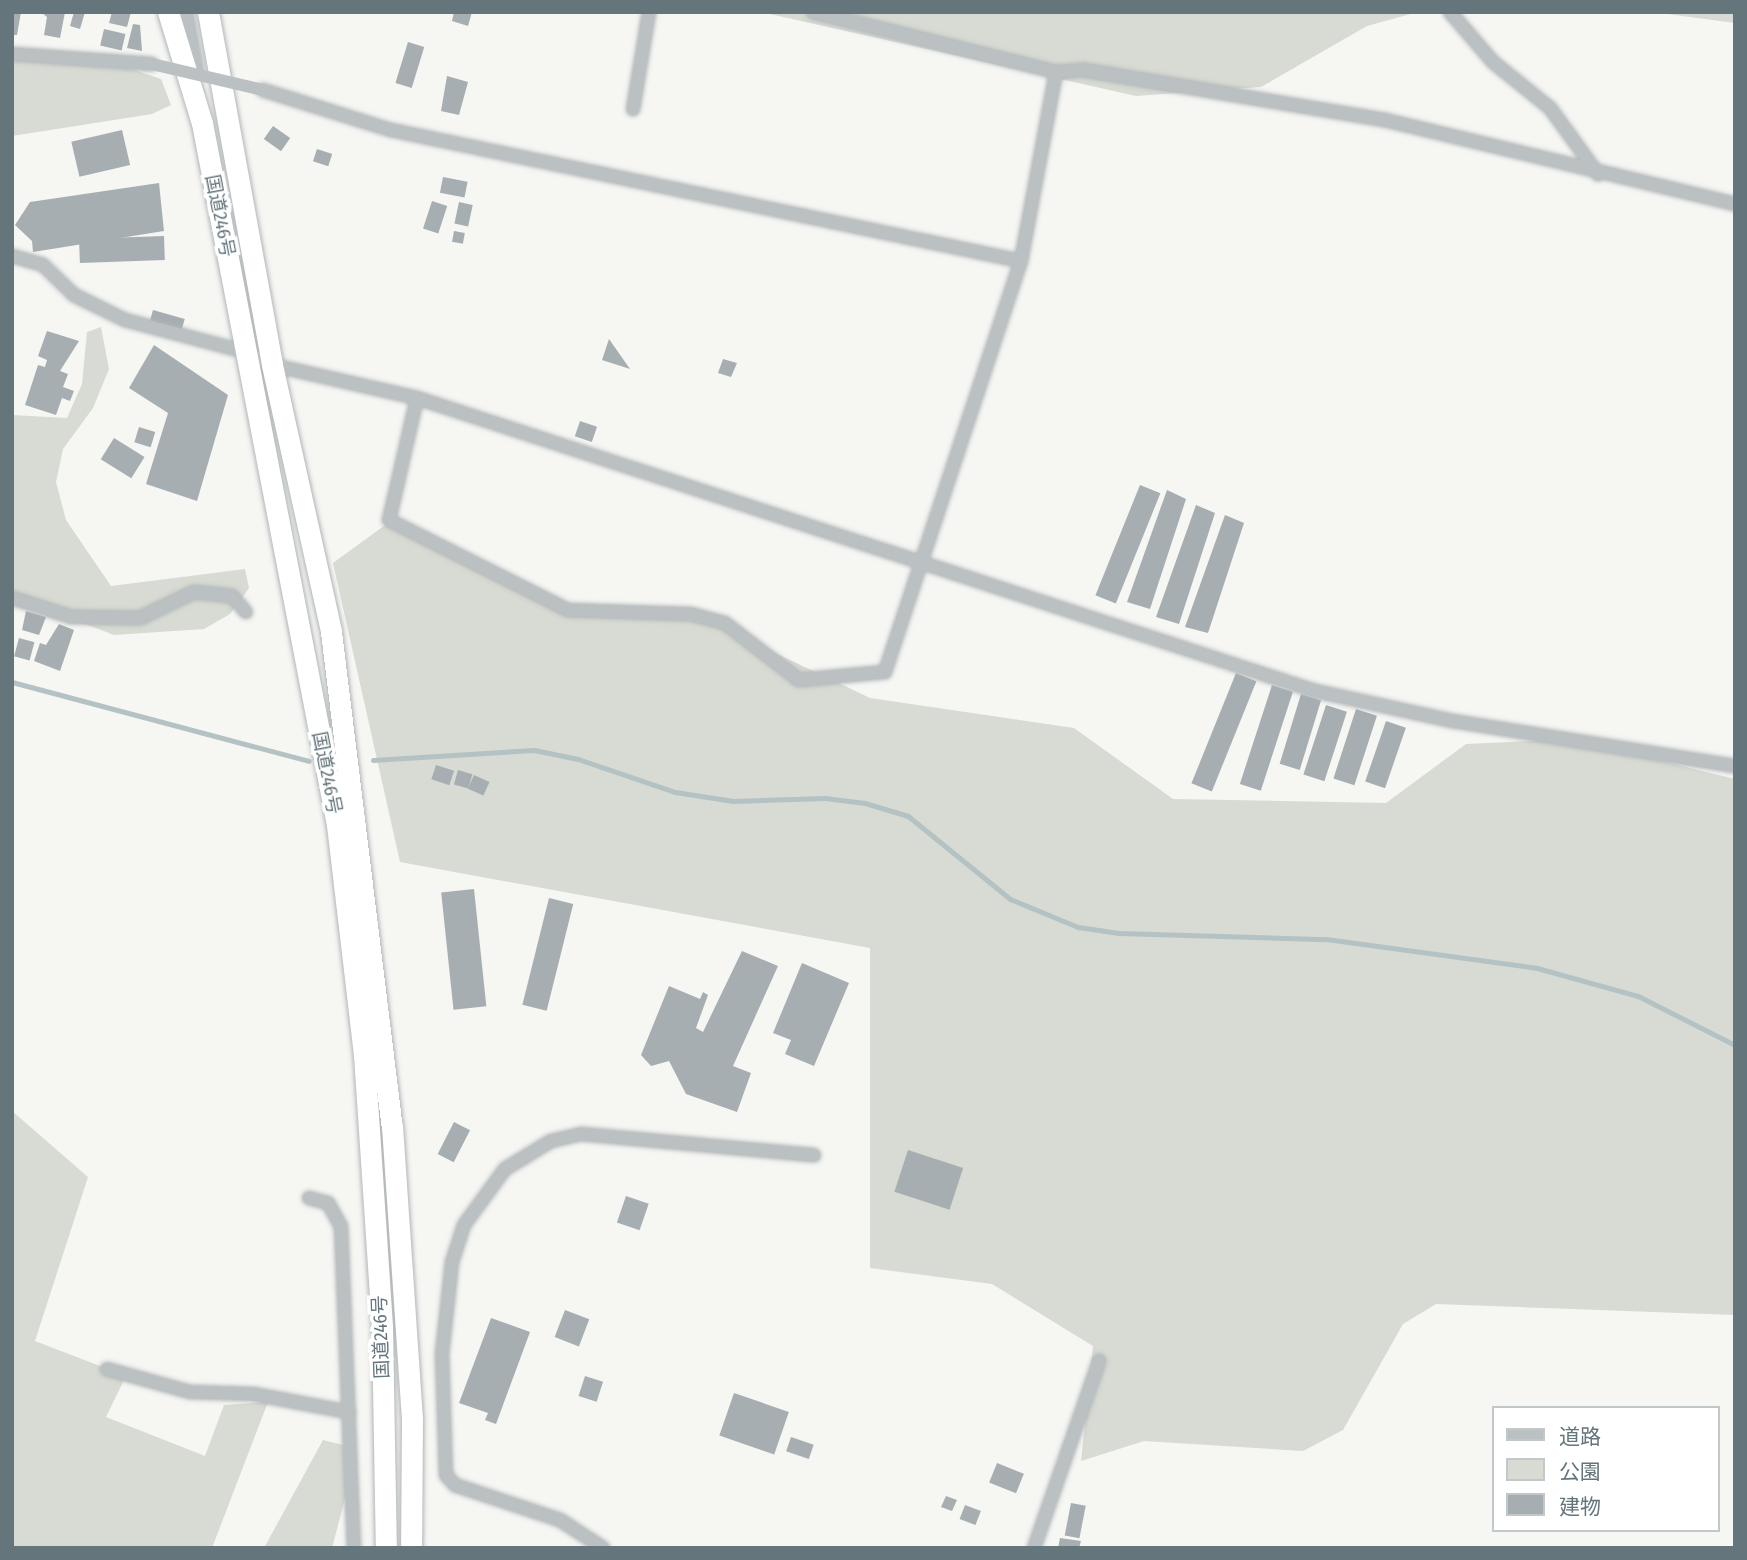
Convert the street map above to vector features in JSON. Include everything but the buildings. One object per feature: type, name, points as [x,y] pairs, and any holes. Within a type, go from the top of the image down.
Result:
[{"type":"highway","name":"国道246号","points":[[168,12],[202,123],[339,839],[363,1055],[380,1300],[386,1548]]},
{"type":"highway","name":"国道246号","points":[[208,12],[272,365],[331,632],[392,1126],[412,1418],[411,1548]]},
{"type":"street","points":[[184,12],[202,123]]},
{"type":"street","points":[[201,12],[225,104]]},
{"type":"street","points":[[633,109],[649,12]]},
{"type":"street","points":[[813,12],[1056,72],[1083,70],[1385,120],[1598,174],[1735,204]]},
{"type":"street","points":[[1450,12],[1493,62],[1550,108],[1598,174]]},
{"type":"street","points":[[12,54],[152,64],[263,90],[391,130],[1021,261]]},
{"type":"street","points":[[417,398],[389,520],[568,610],[691,614],[725,623],[799,680],[885,672],[925,562],[1021,261],[1056,72]]},
{"type":"street","points":[[12,256],[43,265],[74,295],[106,313],[246,352],[272,365],[417,398],[1315,691],[1452,720],[1735,766]]},
{"type":"street","points":[[12,598],[71,617],[140,618],[194,592],[232,596],[246,612]]},
{"type":"street","points":[[603,1548],[560,1520],[455,1485],[446,1475],[443,1328],[452,1262],[464,1225],[505,1169],[551,1140],[581,1134],[814,1155]]},
{"type":"street","points":[[309,1198],[328,1203],[341,1226],[354,1548]]},
{"type":"street","points":[[1034,1548],[1098,1361]]},
{"type":"street","points":[[107,1369],[190,1392],[253,1394],[349,1412]]},
{"type":"green space","points":[[761,12],[1418,12],[1367,26],[1261,87],[1136,96]]},
{"type":"green space","points":[[1652,12],[1735,12],[1735,23]]},
{"type":"green space","points":[[12,56],[123,66],[161,79],[171,105],[152,114],[12,136]]},
{"type":"green space","points":[[101,327],[109,369],[93,408],[63,449],[56,482],[66,520],[111,586],[245,569],[249,588],[230,614],[204,629],[114,635],[12,596],[12,415],[67,418],[82,384],[87,332]]},
{"type":"green space","points":[[388,523],[553,605],[712,623],[870,698],[1074,728],[1173,799],[1386,803],[1466,744],[1572,739],[1735,779],[1735,1315],[1436,1304],[1403,1324],[1343,1430],[1303,1451],[1144,1441],[1081,1461],[1093,1346],[992,1284],[870,1268],[870,948],[400,862],[333,563]]},
{"type":"green space","points":[[12,1111],[88,1177],[35,1341],[126,1376],[106,1417],[205,1456],[224,1405],[268,1402],[212,1548],[12,1548]]},
{"type":"green space","points":[[323,1440],[343,1445],[348,1487],[332,1548],[264,1548]]},
{"type":"waterway","points":[[12,682],[309,761]]},
{"type":"waterway","points":[[373,760],[534,750],[578,759],[675,792],[733,801],[825,798],[865,803],[908,816],[1010,899],[1078,927],[1119,933],[1326,939],[1537,968],[1638,996],[1735,1045]]}]
